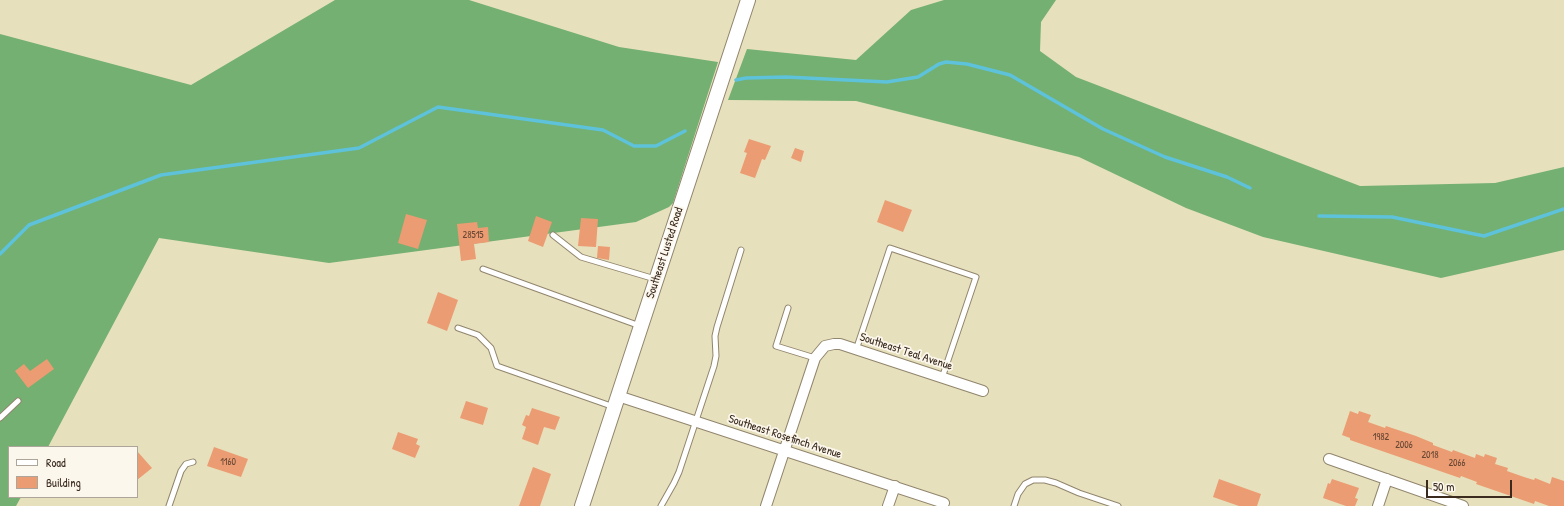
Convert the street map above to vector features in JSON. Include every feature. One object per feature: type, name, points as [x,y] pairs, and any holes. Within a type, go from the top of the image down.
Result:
[{"type":"main road","name":"Southeast Lusted Road","points":[[582,506],[748,0]]},
{"type":"street","name":"Southeast Teal Avenue","points":[[815,358],[825,346],[834,344],[983,391]]},
{"type":"street","points":[[766,506],[815,358]]},
{"type":"street","name":"Southeast Rosefinch Avenue","points":[[616,401],[695,421],[944,503]]},
{"type":"street","points":[[1329,459],[1463,506]]},
{"type":"street","points":[[1378,506],[1387,479]]},
{"type":"street","points":[[888,506],[895,486]]},
{"type":"lane","points":[[553,235],[581,257],[656,280]]},
{"type":"lane","points":[[856,350],[890,248],[976,277],[942,378]]},
{"type":"lane","points":[[661,506],[674,483],[714,366],[716,356],[715,336],[717,327],[742,250]]},
{"type":"lane","points":[[483,269],[641,326]]},
{"type":"lane","points":[[788,308],[776,346],[815,358]]},
{"type":"lane","points":[[458,328],[478,336],[491,348],[497,366],[616,401]]},
{"type":"lane","points":[[0,418],[18,401]]},
{"type":"lane","points":[[169,506],[181,471],[186,464],[193,462]]},
{"type":"lane","points":[[1014,506],[1018,494],[1025,484],[1033,480],[1045,480],[1056,483],[1079,493],[1118,506]]},
{"type":"green space","points":[[335,0],[469,0],[619,47],[718,62],[673,203],[669,207],[636,222],[329,263],[159,238],[49,446],[8,446],[8,498],[20,498],[16,506],[0,506],[0,34],[191,85]]},
{"type":"green space","points":[[944,0],[1056,0],[1041,22],[1040,51],[1076,77],[1360,186],[1495,183],[1564,167],[1564,250],[1441,278],[1263,237],[1186,208],[1079,157],[856,101],[728,100],[747,49],[856,60],[911,10]]},
{"type":"building","points":[[749,139],[771,146],[765,160],[762,159],[755,178],[740,173],[747,153],[744,152]]},
{"type":"building","points":[[795,148],[804,151],[801,162],[791,158]]},
{"type":"building","points":[[885,200],[912,210],[903,232],[877,222]]},
{"type":"building","points":[[406,214],[427,220],[418,249],[398,243]]},
{"type":"building","points":[[536,216],[552,222],[543,247],[528,241]]},
{"type":"building","points":[[581,218],[598,219],[596,247],[578,246]]},
{"type":"building","points":[[477,222],[478,228],[488,227],[489,242],[474,244],[476,259],[461,261],[457,224]]},
{"type":"building","points":[[598,246],[610,247],[609,260],[597,258]]},
{"type":"building","points":[[438,292],[458,300],[447,331],[427,323]]},
{"type":"building","points":[[47,359],[54,369],[28,388],[15,371],[24,364],[30,371]]},
{"type":"building","points":[[466,401],[488,408],[483,425],[460,418]]},
{"type":"building","points":[[532,408],[560,417],[555,430],[544,427],[538,445],[522,439],[526,427],[522,425],[526,415],[529,416]]},
{"type":"building","points":[[1350,411],[1358,414],[1359,411],[1371,415],[1368,422],[1416,436],[1433,443],[1433,445],[1452,452],[1453,450],[1475,458],[1476,454],[1484,457],[1485,454],[1497,458],[1495,464],[1508,468],[1507,471],[1524,477],[1534,480],[1535,478],[1550,484],[1552,477],[1564,481],[1564,506],[1549,506],[1535,501],[1534,504],[1476,484],[1477,482],[1461,476],[1460,478],[1350,440],[1350,438],[1342,435]]},
{"type":"building","points":[[398,432],[418,439],[416,444],[420,446],[415,458],[392,449]]},
{"type":"building","points":[[214,447],[248,459],[241,477],[207,466]]},
{"type":"building","points":[[138,452],[152,468],[138,479]]},
{"type":"building","points":[[533,467],[551,474],[540,506],[519,506]]},
{"type":"building","points":[[1219,479],[1261,494],[1257,506],[1239,506],[1213,497]]},
{"type":"building","points":[[1332,479],[1359,488],[1355,498],[1358,499],[1355,506],[1346,506],[1323,498],[1328,483],[1330,484]]},
{"type":"waterway","points":[[736,80],[746,78],[786,77],[887,82],[918,77],[939,64],[946,62],[967,64],[1010,75],[1103,129],[1165,157],[1227,177],[1250,188]]},
{"type":"waterway","points":[[0,254],[29,225],[161,175],[359,148],[438,107],[603,130],[634,146],[656,146],[685,131]]},
{"type":"waterway","points":[[1319,216],[1392,217],[1484,236],[1564,209]]}]
